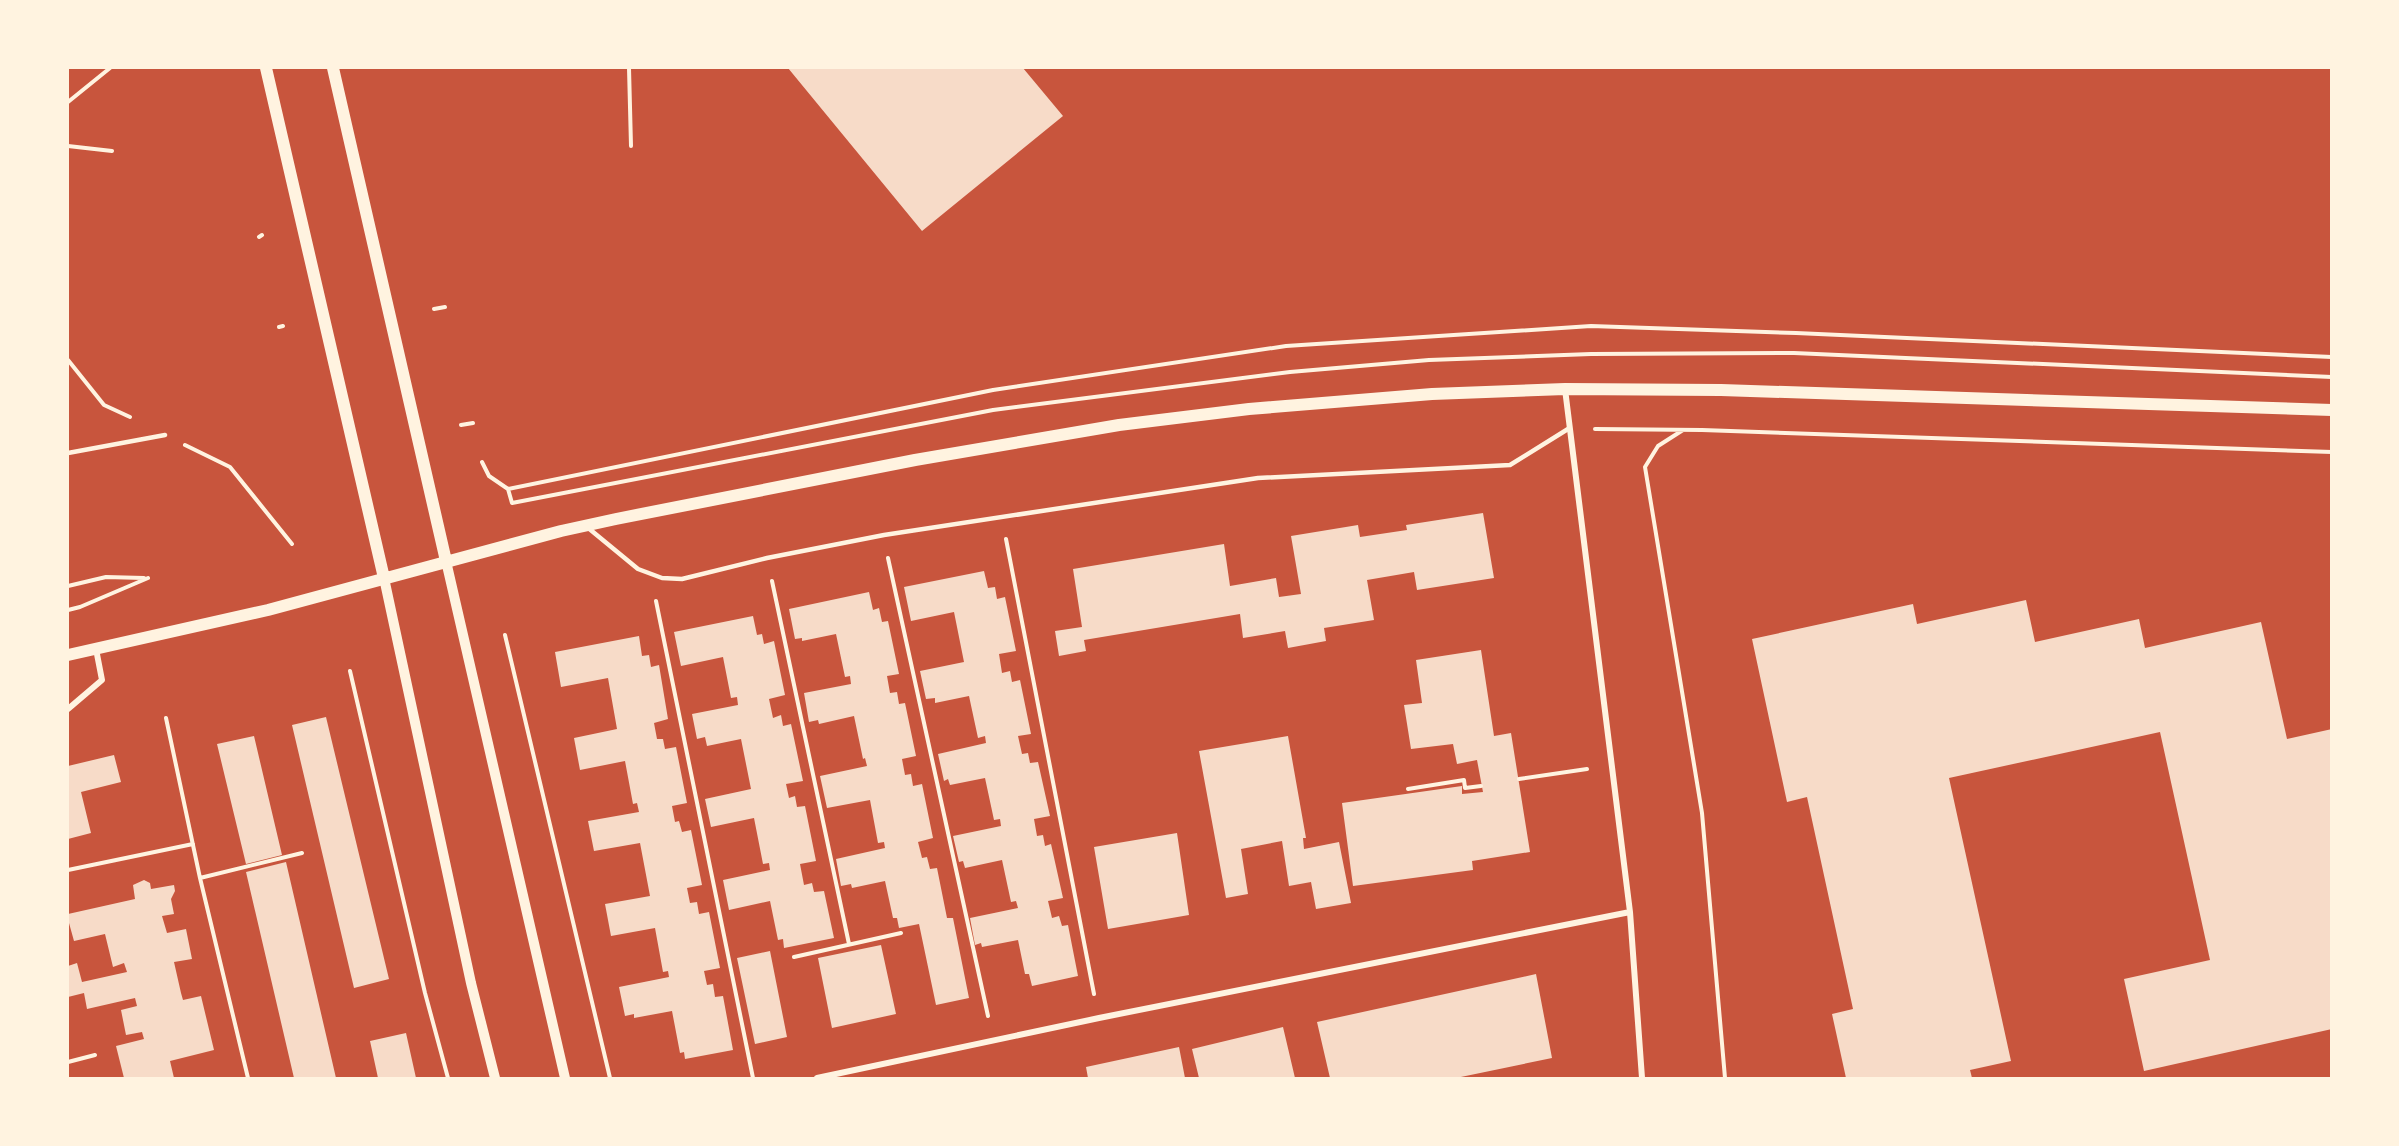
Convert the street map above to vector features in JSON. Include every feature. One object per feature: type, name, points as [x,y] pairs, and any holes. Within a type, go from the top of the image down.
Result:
[{"type":"main road","points":[[266,68],[384,578]]},
{"type":"main road","points":[[333,68],[446,561]]},
{"type":"main road","points":[[68,655],[268,610],[585,526],[915,460],[1119,425],[1249,409],[1432,394],[1564,389],[1721,390],[2331,410]]},
{"type":"street","points":[[1564,389],[1630,912],[1642,1078]]},
{"type":"street","points":[[446,561],[565,1078]]},
{"type":"street","points":[[384,578],[471,983],[495,1078]]},
{"type":"street","points":[[68,709],[102,680],[96,649]]},
{"type":"street","points":[[817,1078],[1099,1018],[1630,912]]},
{"type":"lane","points":[[585,526],[638,569],[662,578],[682,579],[767,558],[884,536],[1258,478],[1510,465],[1569,429]]},
{"type":"lane","points":[[68,453],[165,435]]},
{"type":"path","points":[[68,102],[110,68]]},
{"type":"path","points":[[629,68],[631,146]]},
{"type":"path","points":[[68,146],[112,151]]},
{"type":"path","points":[[434,309],[445,306]]},
{"type":"path","points":[[462,425],[473,423]]},
{"type":"path","points":[[1569,429],[1683,430],[2331,452]]},
{"type":"path","points":[[1683,430],[1658,446],[1646,467],[1702,813],[1725,1078]]},
{"type":"path","points":[[482,462],[489,476],[508,489],[512,503]]},
{"type":"path","points":[[1002,517],[1099,1018]]},
{"type":"path","points":[[884,536],[993,1041]]},
{"type":"path","points":[[767,558],[849,944]]},
{"type":"path","points":[[68,586],[106,577],[148,578],[68,610]]},
{"type":"path","points":[[655,597],[753,1078]]},
{"type":"path","points":[[505,635],[610,1078]]},
{"type":"path","points":[[350,671],[425,993],[448,1078]]},
{"type":"path","points":[[166,718],[200,878],[248,1078]]},
{"type":"path","points":[[1520,779],[1611,766]]},
{"type":"path","points":[[1408,789],[1464,780],[1465,788],[1481,786]]},
{"type":"path","points":[[68,870],[193,844]]},
{"type":"path","points":[[200,878],[302,853]]},
{"type":"path","points":[[794,957],[901,933]]},
{"type":"path","points":[[68,1062],[95,1055]]},
{"type":"building","points":[[788,68],[1023,68],[1063,116],[922,231]]},
{"type":"building","points":[[1483,513],[1494,578],[1417,590],[1414,572],[1367,580],[1374,620],[1324,628],[1326,641],[1288,648],[1285,631],[1243,638],[1240,614],[1084,640],[1086,651],[1059,656],[1055,631],[1082,627],[1073,569],[1224,544],[1230,586],[1276,578],[1279,597],[1301,594],[1291,536],[1358,525],[1360,537],[1407,530],[1406,525]]},
{"type":"building","points":[[984,571],[988,588],[995,587],[997,599],[1005,597],[1016,651],[999,654],[1002,673],[1010,671],[1012,682],[1020,680],[1031,734],[1018,736],[1022,754],[1028,753],[1030,763],[1038,762],[1050,816],[1034,819],[1037,836],[1043,835],[1045,846],[1051,844],[1063,898],[1048,901],[1052,918],[1059,916],[1062,926],[1068,925],[1078,976],[1032,986],[1029,974],[1025,974],[1018,940],[982,947],[981,943],[975,945],[970,918],[1018,908],[1016,901],[1011,902],[1002,860],[965,868],[963,861],[959,862],[953,836],[1001,826],[1000,819],[994,820],[985,778],[950,785],[948,779],[944,781],[938,754],[986,743],[985,736],[978,738],[969,696],[935,703],[935,698],[926,699],[920,671],[964,662],[954,612],[911,621],[904,587]]},
{"type":"building","points":[[869,592],[873,610],[879,608],[882,622],[888,621],[899,674],[887,676],[890,693],[897,692],[899,704],[905,703],[916,756],[902,759],[905,775],[911,774],[913,786],[922,784],[933,838],[918,842],[922,858],[927,857],[930,869],[937,868],[947,918],[953,918],[969,998],[936,1005],[919,924],[899,928],[897,918],[893,918],[885,881],[852,888],[851,884],[841,886],[836,859],[885,848],[884,842],[878,843],[870,800],[827,808],[820,776],[867,766],[865,758],[863,759],[854,716],[819,724],[818,720],[809,722],[804,693],[851,684],[850,676],[845,677],[836,634],[802,641],[802,638],[795,639],[789,609]]},
{"type":"building","points":[[2026,600],[2035,642],[2139,619],[2145,648],[2261,622],[2287,739],[2332,729],[2332,1029],[2144,1071],[2124,979],[2210,960],[2160,732],[1949,778],[2011,1061],[1970,1070],[1972,1078],[1846,1078],[1832,1014],[1853,1009],[1807,797],[1787,802],[1752,639],[1913,604],[1917,624]]},
{"type":"building","points":[[753,616],[757,635],[762,634],[764,644],[774,641],[785,695],[769,699],[773,718],[781,715],[783,726],[791,724],[803,781],[786,784],[789,798],[795,796],[797,807],[805,806],[816,861],[800,864],[804,885],[812,883],[814,892],[824,891],[834,938],[784,948],[783,939],[778,940],[770,901],[729,910],[723,880],[770,870],[769,863],[763,864],[754,818],[711,827],[705,799],[751,789],[741,739],[707,746],[705,737],[697,739],[692,714],[738,705],[737,697],[731,698],[723,657],[681,666],[674,632]]},
{"type":"building","points":[[639,636],[642,656],[649,655],[651,667],[659,665],[668,719],[654,723],[657,739],[663,739],[665,749],[676,747],[687,803],[672,806],[675,822],[679,821],[682,832],[691,830],[702,885],[687,888],[690,903],[697,902],[699,914],[709,912],[720,968],[704,971],[707,985],[713,984],[715,997],[723,996],[733,1050],[685,1059],[684,1052],[680,1053],[672,1011],[634,1018],[634,1014],[625,1016],[619,987],[669,977],[668,971],[663,972],[655,928],[611,936],[605,904],[650,896],[640,843],[594,851],[588,821],[639,812],[637,803],[633,804],[625,761],[580,770],[574,738],[617,729],[608,678],[561,687],[555,652]]},
{"type":"building","points":[[1481,650],[1494,736],[1511,733],[1530,852],[1472,861],[1473,870],[1353,886],[1342,803],[1462,786],[1462,794],[1483,792],[1477,760],[1457,764],[1453,744],[1411,749],[1404,705],[1422,703],[1416,660]]},
{"type":"building","points":[[326,717],[389,979],[354,988],[292,725]]},
{"type":"building","points":[[254,736],[282,855],[246,864],[217,744]]},
{"type":"building","points":[[1288,736],[1306,838],[1303,838],[1304,849],[1339,842],[1351,903],[1316,909],[1311,882],[1289,886],[1282,841],[1241,849],[1248,894],[1226,898],[1199,751]]},
{"type":"building","points":[[114,755],[121,782],[81,792],[91,833],[68,839],[68,766]]},
{"type":"building","points":[[1177,833],[1189,915],[1108,929],[1094,847]]},
{"type":"building","points":[[286,862],[336,1078],[294,1078],[246,872]]},
{"type":"building","points":[[144,880],[150,883],[151,889],[174,885],[175,891],[171,899],[174,914],[162,916],[167,933],[186,929],[192,959],[174,962],[181,993],[183,1000],[201,996],[214,1050],[170,1061],[174,1078],[124,1078],[116,1046],[144,1039],[142,1032],[126,1035],[121,1010],[137,1006],[135,998],[87,1009],[84,993],[68,997],[68,966],[77,963],[82,982],[127,972],[124,963],[113,967],[105,934],[74,941],[68,923],[68,914],[135,899],[133,885]]},
{"type":"building","points":[[881,945],[896,1014],[832,1028],[818,958]]},
{"type":"building","points":[[770,951],[787,1037],[755,1044],[737,958]]},
{"type":"building","points":[[1536,974],[1552,1058],[1456,1078],[1330,1078],[1317,1022]]},
{"type":"building","points":[[1283,1027],[1295,1078],[1199,1078],[1192,1049]]},
{"type":"building","points":[[406,1033],[416,1078],[378,1078],[370,1041]]},
{"type":"building","points":[[1179,1047],[1185,1078],[1088,1078],[1086,1067]]}]
